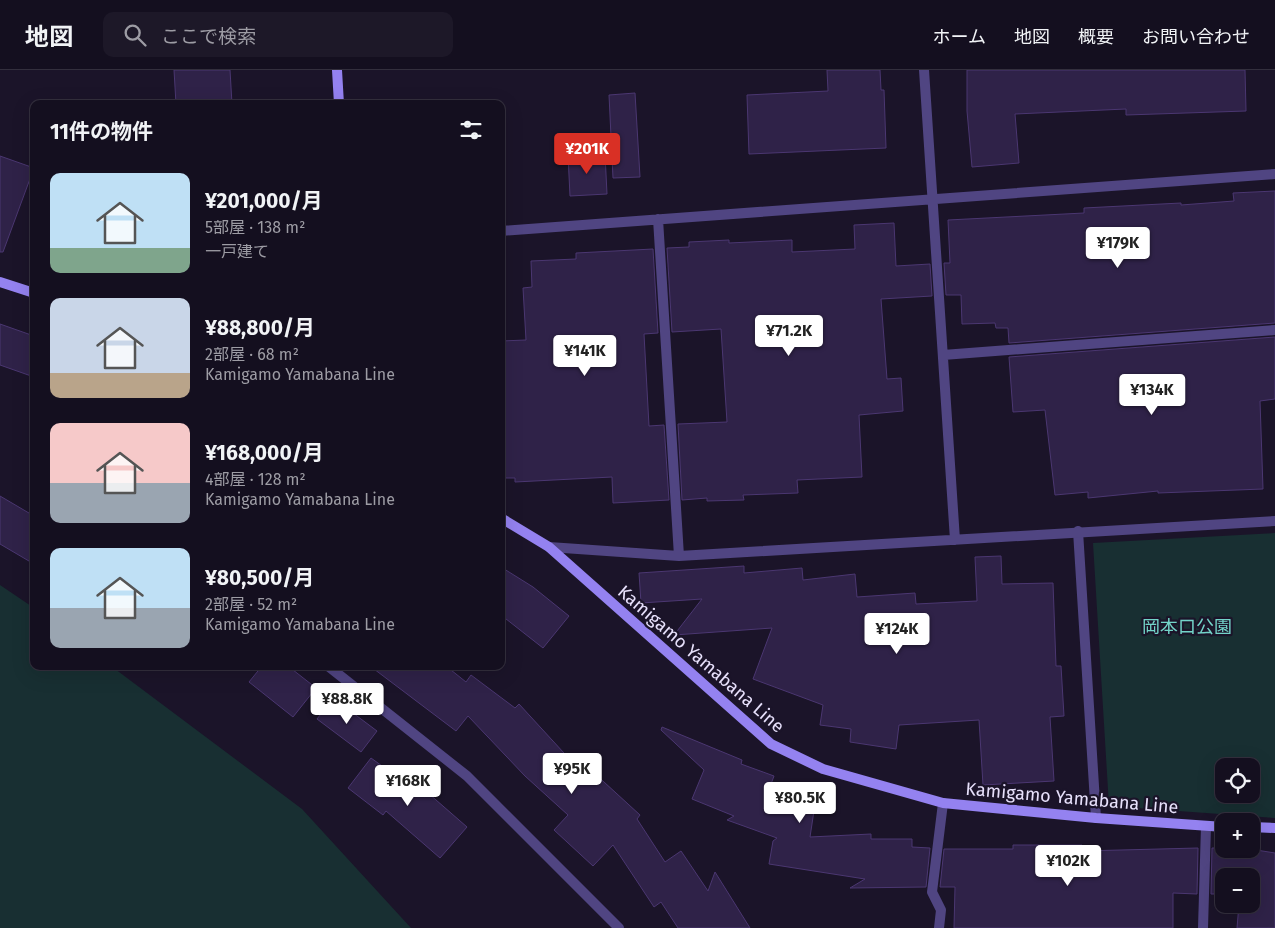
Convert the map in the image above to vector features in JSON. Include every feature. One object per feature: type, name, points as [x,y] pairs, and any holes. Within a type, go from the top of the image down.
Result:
[{"type":"main road","points":[[337,70],[339,100]]},
{"type":"main road","points":[[0,282],[30,292]]},
{"type":"main road","name":"Kamigamo Yamabana Line","points":[[505,520],[549,546],[771,744],[823,769],[943,803],[1096,818],[1215,826]]},
{"type":"main road","points":[[1260,827],[1275,828]]},
{"type":"street","points":[[924,70],[955,540]]},
{"type":"street","points":[[505,231],[1275,174]]},
{"type":"street","points":[[658,219],[679,556]]},
{"type":"street","points":[[943,354],[1275,330]]},
{"type":"street","points":[[549,546],[679,556],[1078,531],[1275,521]]},
{"type":"street","points":[[1078,531],[1096,818]]},
{"type":"street","points":[[333,670],[467,776],[618,928]]},
{"type":"street","points":[[939,928],[941,910],[932,892],[943,803]]},
{"type":"street","points":[[1203,928],[1206,826]]},
{"type":"green space","name":"岡本口公園","points":[[1275,533],[1275,818],[1260,817],[1260,813],[1215,814],[1109,806],[1093,543]]},
{"type":"green space","points":[[0,585],[30,605],[30,670],[116,670],[302,809],[411,928],[0,928]]},
{"type":"building","points":[[174,70],[230,70],[232,100],[176,100]]},
{"type":"building","points":[[827,70],[880,70],[881,90],[884,90],[886,148],[749,154],[747,95],[828,91]]},
{"type":"building","points":[[967,70],[1245,70],[1246,111],[1126,115],[1126,109],[1015,114],[1019,163],[972,167],[967,111]]},
{"type":"building","points":[[635,93],[640,177],[613,178],[609,95]]},
{"type":"building","points":[[605,154],[607,194],[570,196],[568,155]]},
{"type":"building","points":[[0,156],[30,167],[30,179],[3,252],[0,252]]},
{"type":"building","points":[[1275,191],[1275,323],[1009,343],[1008,328],[996,328],[995,323],[962,324],[961,295],[946,295],[944,263],[950,263],[948,220],[1084,213],[1084,208],[1181,203],[1181,205],[1234,201],[1233,193]]},
{"type":"building","points":[[894,223],[896,266],[930,264],[932,296],[881,299],[887,379],[901,378],[903,411],[859,415],[862,477],[797,480],[798,493],[743,495],[744,500],[707,501],[707,498],[682,500],[678,424],[727,422],[721,329],[672,332],[667,248],[689,247],[689,242],[729,240],[729,243],[792,240],[792,252],[855,249],[854,225]]},
{"type":"building","points":[[653,249],[658,333],[644,334],[649,426],[664,425],[669,500],[613,503],[612,477],[515,482],[515,478],[505,478],[505,341],[526,340],[523,288],[532,287],[531,261],[576,259],[576,253]]},
{"type":"building","points":[[0,324],[30,335],[30,376],[0,365]]},
{"type":"building","points":[[1275,337],[1275,399],[1260,401],[1263,489],[1158,493],[1158,491],[1088,498],[1088,492],[1055,495],[1045,410],[1013,412],[1009,357]]},
{"type":"building","points":[[0,496],[30,514],[30,562],[0,544]]},
{"type":"building","points":[[1001,556],[1002,584],[1053,583],[1056,666],[1061,666],[1064,716],[1050,717],[1054,781],[983,785],[979,720],[899,725],[896,749],[850,742],[851,729],[820,725],[823,705],[753,679],[772,628],[674,635],[702,599],[641,603],[639,573],[744,566],[744,573],[802,568],[803,580],[855,574],[857,597],[915,593],[916,604],[977,601],[975,557]]},
{"type":"building","points":[[505,570],[533,587],[569,616],[543,648],[505,618]]},
{"type":"building","points":[[259,670],[293,670],[316,688],[293,717],[249,682]]},
{"type":"building","points":[[375,670],[451,670],[466,682],[471,675],[515,708],[519,704],[586,777],[592,771],[640,815],[637,819],[665,862],[681,851],[708,891],[715,872],[750,928],[678,928],[661,902],[654,907],[613,845],[593,866],[554,830],[568,815],[525,776],[468,716],[456,731]]},
{"type":"building","points":[[333,698],[377,731],[361,752],[317,719]]},
{"type":"building","points":[[662,727],[742,760],[741,764],[774,776],[771,784],[817,791],[810,837],[871,834],[871,839],[912,839],[912,847],[930,848],[926,887],[850,888],[865,879],[769,864],[773,841],[777,838],[727,820],[734,816],[692,799],[704,770],[661,730]]},
{"type":"building","points":[[371,758],[425,797],[428,793],[467,827],[440,858],[386,811],[383,815],[348,788]]},
{"type":"building","points":[[1013,845],[1082,845],[1082,851],[1198,848],[1197,894],[1173,893],[1173,928],[954,928],[955,887],[940,887],[944,849],[1013,849]]},
{"type":"building","points":[[1212,848],[1215,848],[1215,858],[1260,858],[1260,851],[1275,853],[1275,928],[1237,928],[1238,913],[1260,913],[1260,868],[1215,868],[1215,894],[1211,894]]}]
